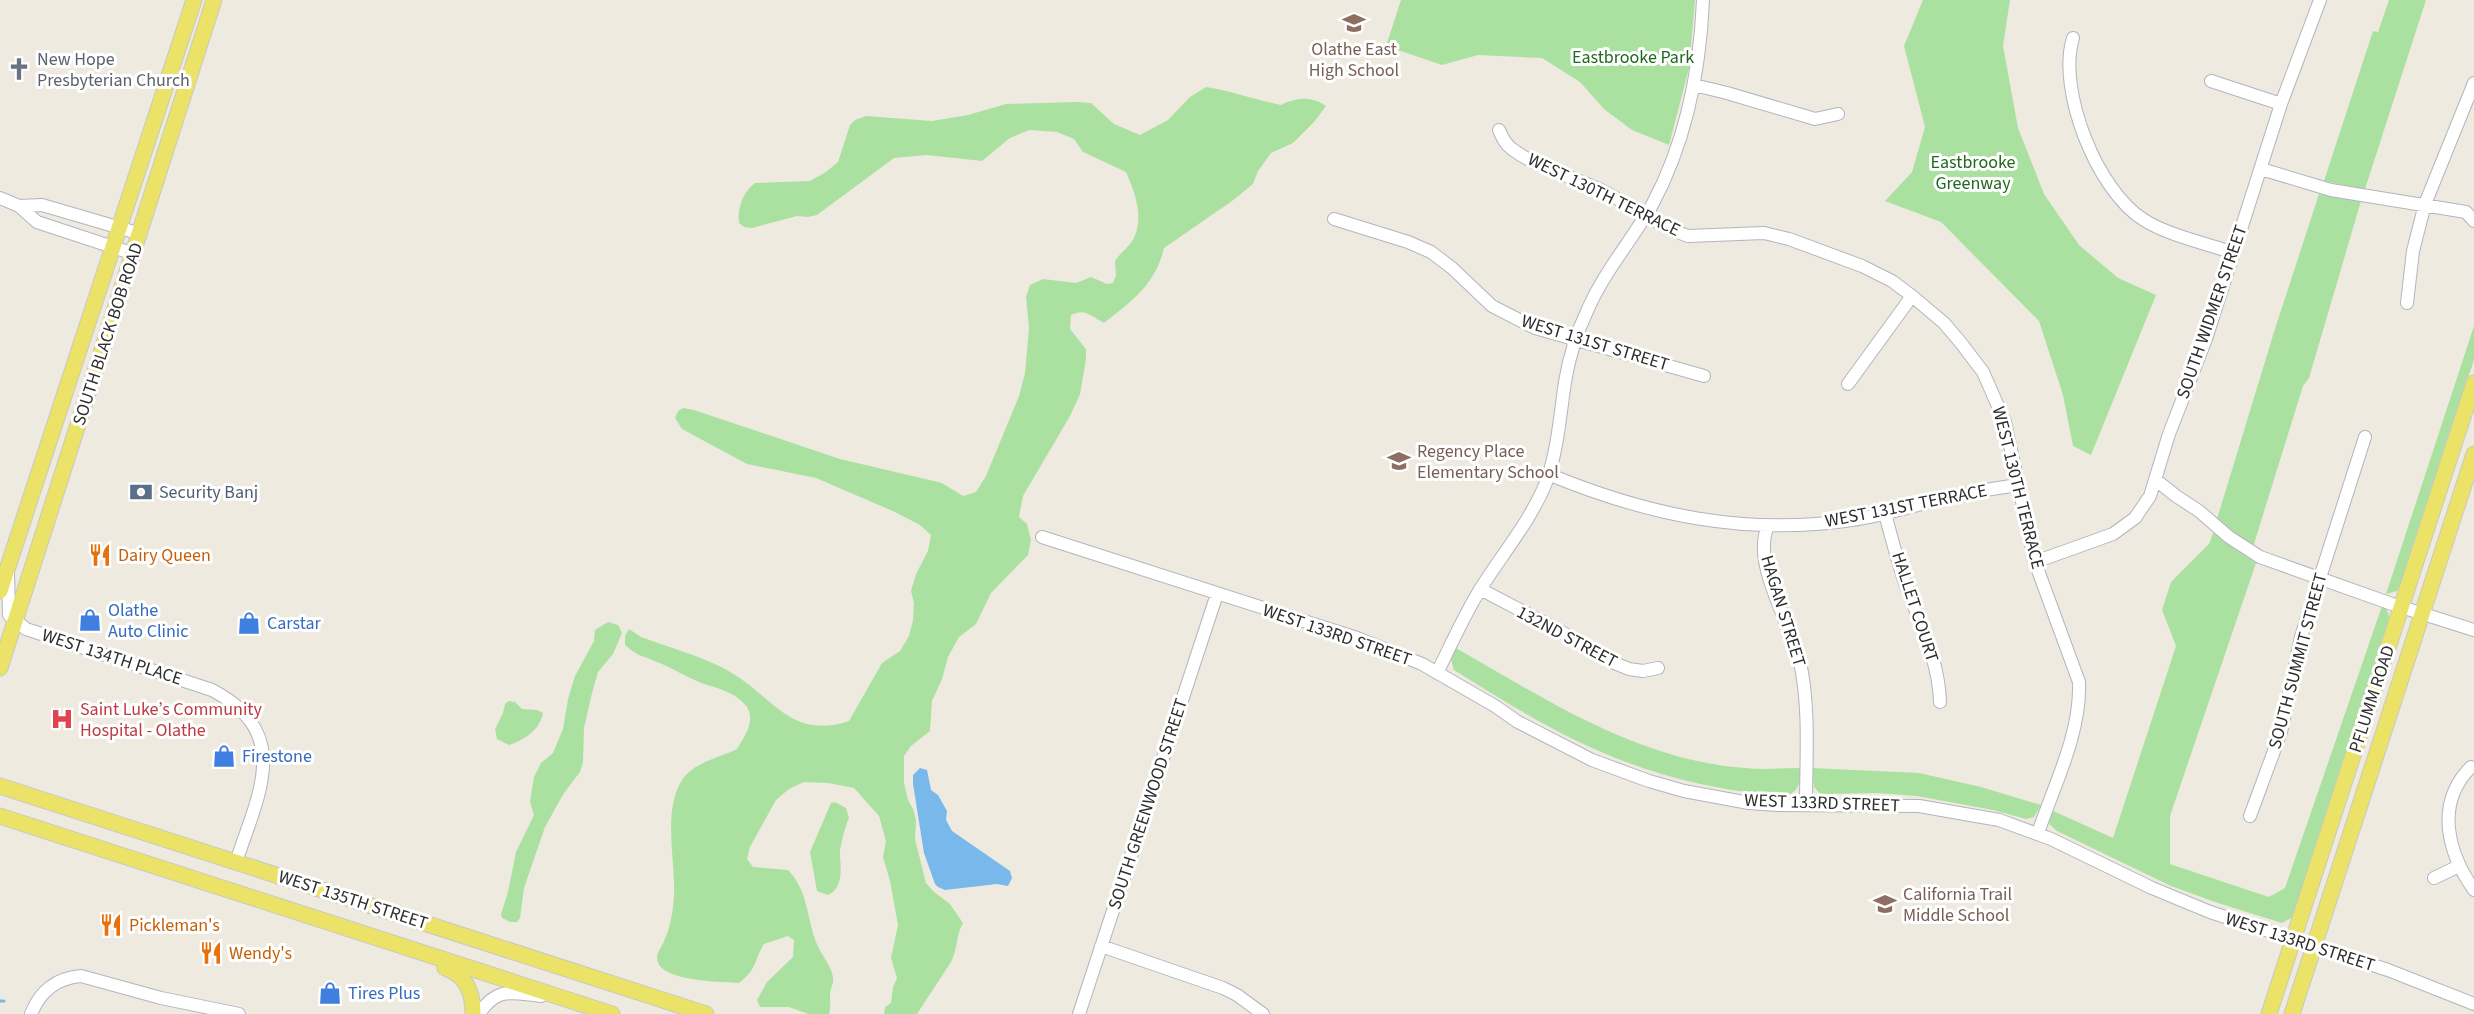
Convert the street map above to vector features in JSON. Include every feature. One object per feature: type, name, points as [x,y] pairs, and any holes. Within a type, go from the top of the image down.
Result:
[{"type":"main road","name":"SOUTH BLACK BOB ROAD","points":[[0,591],[194,0]]},
{"type":"main road","name":"SOUTH BLACK BOB ROAD","points":[[0,668],[141,234],[214,0]]},
{"type":"main road","name":"PFLUMM ROAD","points":[[2269,1014],[2474,383]]},
{"type":"main road","name":"PFLUMM ROAD","points":[[2292,1014],[2474,454]]},
{"type":"main road","name":"WEST 135TH STREET","points":[[0,786],[706,1014]]},
{"type":"main road","name":"WEST 135TH STREET","points":[[0,816],[612,1014]]},
{"type":"main road","points":[[296,912],[299,920],[459,974],[468,984],[473,1014]]},
{"type":"street","points":[[1437,673],[1480,589],[1534,507],[1548,474],[1558,439],[1565,381],[1576,339],[1600,287],[1646,215],[1671,162],[1694,85],[1702,35],[1703,0]]},
{"type":"street","name":"SOUTH WIDMER STREET","points":[[2035,562],[2105,538],[2121,530],[2146,504],[2156,480],[2169,434],[2206,339],[2282,104],[2320,0]]},
{"type":"street","points":[[2073,38],[2068,68],[2073,97],[2082,129],[2114,193],[2135,214],[2152,225],[2234,253]]},
{"type":"street","points":[[2211,81],[2282,104]]},
{"type":"street","points":[[2407,303],[2413,251],[2425,204],[2474,83]]},
{"type":"street","points":[[1694,85],[1815,119],[1838,114]]},
{"type":"street","name":"WEST 130TH TERRACE","points":[[1499,130],[1508,146],[1514,151],[1556,173],[1599,189],[1664,227],[1688,236],[1764,233],[1789,239],[1862,266],[1892,281],[1912,296],[1944,323],[1961,343],[1983,372],[2005,422],[2035,562],[2052,613],[2077,673],[2080,698],[2074,728],[2038,833]]},
{"type":"street","points":[[2261,169],[2331,190],[2385,200],[2425,204],[2471,214]]},
{"type":"street","points":[[0,198],[19,207],[37,222],[134,254]]},
{"type":"street","points":[[19,207],[42,205],[141,234]]},
{"type":"street","name":"WEST 131ST STREET","points":[[1334,219],[1408,242],[1431,252],[1452,268],[1478,294],[1501,311],[1535,328],[1704,376]]},
{"type":"street","points":[[1848,384],[1912,296]]},
{"type":"street","name":"SOUTH SUMMIT STREET","points":[[2250,816],[2281,732],[2301,637],[2365,437]]},
{"type":"street","name":"WEST 131ST TERRACE","points":[[1548,474],[1603,496],[1665,513],[1716,523],[1768,526],[1830,523],[1884,514],[1954,496],[2018,485]]},
{"type":"street","points":[[2156,480],[2244,548],[2276,564],[2474,630]]},
{"type":"street","name":"HALLET COURT","points":[[1884,514],[1902,575],[1925,636],[1936,674],[1940,702]]},
{"type":"street","name":"HAGAN STREET","points":[[1768,526],[1763,537],[1772,586],[1800,660],[1803,683],[1806,805]]},
{"type":"street","name":"WEST 133RD STREET","points":[[1042,537],[1357,638],[1437,673],[1592,760],[1639,778],[1716,798],[1749,803],[1928,807],[1999,820],[2038,833],[2179,900],[2388,970],[2474,1005]]},
{"type":"street","points":[[8,568],[10,595],[8,609],[9,615],[15,622]]},
{"type":"street","name":"132ND STREET","points":[[1480,589],[1560,631],[1612,662],[1636,670],[1658,668]]},
{"type":"street","name":"SOUTH GREENWOOD STREET","points":[[1079,1014],[1217,594]]},
{"type":"street","name":"WEST 134TH PLACE","points":[[15,622],[26,629],[212,690],[235,703],[246,714],[258,733],[265,765],[263,780],[236,862]]},
{"type":"street","points":[[2471,767],[2456,784],[2448,811],[2452,847],[2459,866],[2474,890]]},
{"type":"street","points":[[2434,878],[2459,866]]},
{"type":"street","points":[[1101,946],[1223,988],[1238,995],[1263,1014]]},
{"type":"street","points":[[31,1014],[47,989],[70,977],[81,976],[161,998],[239,1014]]},
{"type":"street","points":[[479,1014],[492,998],[502,993],[516,992],[540,997],[552,994]]},
{"type":"street","points":[[2471,1014],[2474,1005]]},
{"type":"green space","name":"Eastbrooke Park","points":[[1401,0],[1695,0],[1689,68],[1669,145],[1632,130],[1604,109],[1580,82],[1542,58],[1478,55],[1442,65],[1386,46]]},
{"type":"green space","name":"Eastbrooke Greenway","points":[[1923,0],[2010,0],[2003,46],[2018,128],[2044,194],[2079,245],[2118,278],[2156,295],[2091,455],[2073,446],[2063,395],[2039,321],[1941,222],[1885,201],[1912,172],[1925,127],[1904,46]]},
{"type":"green space","points":[[2389,0],[2426,0],[2365,189],[2324,181],[2373,31],[2378,32]]},
{"type":"green space","points":[[1206,87],[1281,105],[1292,100],[1304,99],[1315,100],[1326,106],[1293,143],[1271,153],[1258,171],[1253,184],[1164,248],[1149,282],[1124,307],[1104,323],[1080,312],[1071,315],[1070,329],[1086,349],[1080,394],[1070,416],[1023,496],[1019,517],[1027,524],[1031,540],[1028,555],[991,593],[976,624],[959,637],[948,657],[942,679],[932,701],[930,731],[911,746],[904,756],[904,783],[916,820],[915,839],[926,883],[950,904],[963,923],[951,962],[917,1014],[884,1014],[885,1007],[891,1003],[897,978],[891,958],[898,925],[883,857],[886,841],[879,816],[854,788],[828,783],[804,782],[789,789],[776,800],[750,847],[747,859],[753,867],[788,870],[799,886],[817,944],[833,977],[829,1014],[808,1014],[789,1007],[760,1007],[757,1000],[767,982],[793,957],[794,940],[788,936],[764,944],[752,969],[739,983],[697,980],[666,971],[660,966],[657,958],[668,931],[674,902],[671,821],[676,792],[682,780],[693,769],[737,749],[748,729],[750,718],[747,707],[737,697],[693,680],[630,649],[625,645],[625,636],[629,629],[641,637],[722,667],[747,683],[784,714],[798,721],[812,725],[829,725],[849,721],[882,663],[900,651],[909,636],[914,603],[911,591],[916,574],[928,551],[931,535],[920,525],[895,512],[816,478],[747,464],[682,429],[675,418],[678,411],[683,408],[694,410],[840,459],[942,483],[963,496],[976,492],[986,476],[1019,396],[1025,373],[1029,328],[1026,297],[1030,285],[1043,279],[1076,283],[1091,277],[1107,284],[1113,283],[1116,276],[1115,261],[1134,238],[1138,221],[1135,196],[1126,172],[1083,152],[1074,139],[1057,132],[1029,130],[1010,138],[982,161],[927,155],[894,158],[817,215],[797,216],[752,228],[744,227],[739,223],[739,217],[744,196],[755,183],[810,181],[826,172],[838,162],[850,125],[855,120],[866,116],[932,121],[968,115],[1006,104],[1091,103],[1114,124],[1140,135],[1168,120],[1190,97]]},
{"type":"green space","points":[[2319,194],[2361,201],[2309,378],[2303,386],[2253,547],[2217,519]]},
{"type":"green space","points":[[2474,326],[2474,360],[2400,586],[2397,591],[2386,594]]},
{"type":"green space","points":[[2214,531],[2233,548],[2256,563],[2170,816],[2170,864],[2269,897],[2285,888],[2382,606],[2389,615],[2297,907],[2293,917],[2282,923],[2171,886],[2057,831],[2049,824],[2051,810],[2113,838],[2176,646],[2162,610],[2171,582],[2209,544]]},
{"type":"green space","points":[[608,622],[618,625],[622,633],[613,654],[598,672],[584,728],[583,762],[580,772],[564,793],[545,827],[524,888],[520,918],[517,922],[510,922],[502,918],[501,914],[516,852],[534,815],[530,802],[534,777],[541,763],[553,753],[563,729],[575,676],[594,641],[595,630]]},
{"type":"green space","points":[[1456,648],[1559,707],[1630,740],[1705,763],[1752,769],[1801,768],[1798,786],[1791,794],[1755,793],[1719,788],[1662,774],[1599,751],[1541,722],[1454,670],[1451,660]]},
{"type":"green space","points":[[509,701],[515,702],[522,709],[537,710],[543,713],[535,729],[509,745],[497,739],[495,729],[505,704]]},
{"type":"green space","points":[[1812,768],[1919,773],[1981,787],[2041,805],[2034,817],[2026,819],[1993,810],[1917,796],[1878,793],[1820,794],[1814,787]]},
{"type":"green space","points":[[835,802],[846,808],[849,818],[840,853],[839,883],[828,895],[817,891],[810,852],[831,803]]},
{"type":"water","points":[[920,768],[927,770],[931,790],[938,795],[947,811],[946,820],[952,831],[1010,871],[1012,878],[1008,886],[997,884],[945,890],[935,884],[924,853],[913,784],[913,775]]},
{"type":"place","name":"Olathe East High School","points":[[1354,23]]},
{"type":"place","name":"New Hope Presbyterian Church","points":[[19,69]]},
{"type":"place","name":"Regency Place Elementary School","points":[[1399,461]]},
{"type":"place","name":"Security Banj","points":[[141,492]]},
{"type":"place","name":"Dairy Queen","points":[[100,555]]},
{"type":"place","name":"Olathe Auto Clinic","points":[[90,620]]},
{"type":"place","name":"Carstar","points":[[249,623]]},
{"type":"place","name":"Saint Luke’s Community Hospital - Olathe","points":[[62,719]]},
{"type":"place","name":"Firestone","points":[[224,756]]},
{"type":"place","name":"California Trail Middle School","points":[[1885,904]]},
{"type":"place","name":"Pickleman's","points":[[111,925]]},
{"type":"place","name":"Wendy's","points":[[211,953]]},
{"type":"place","name":"Tires Plus","points":[[330,993]]}]
